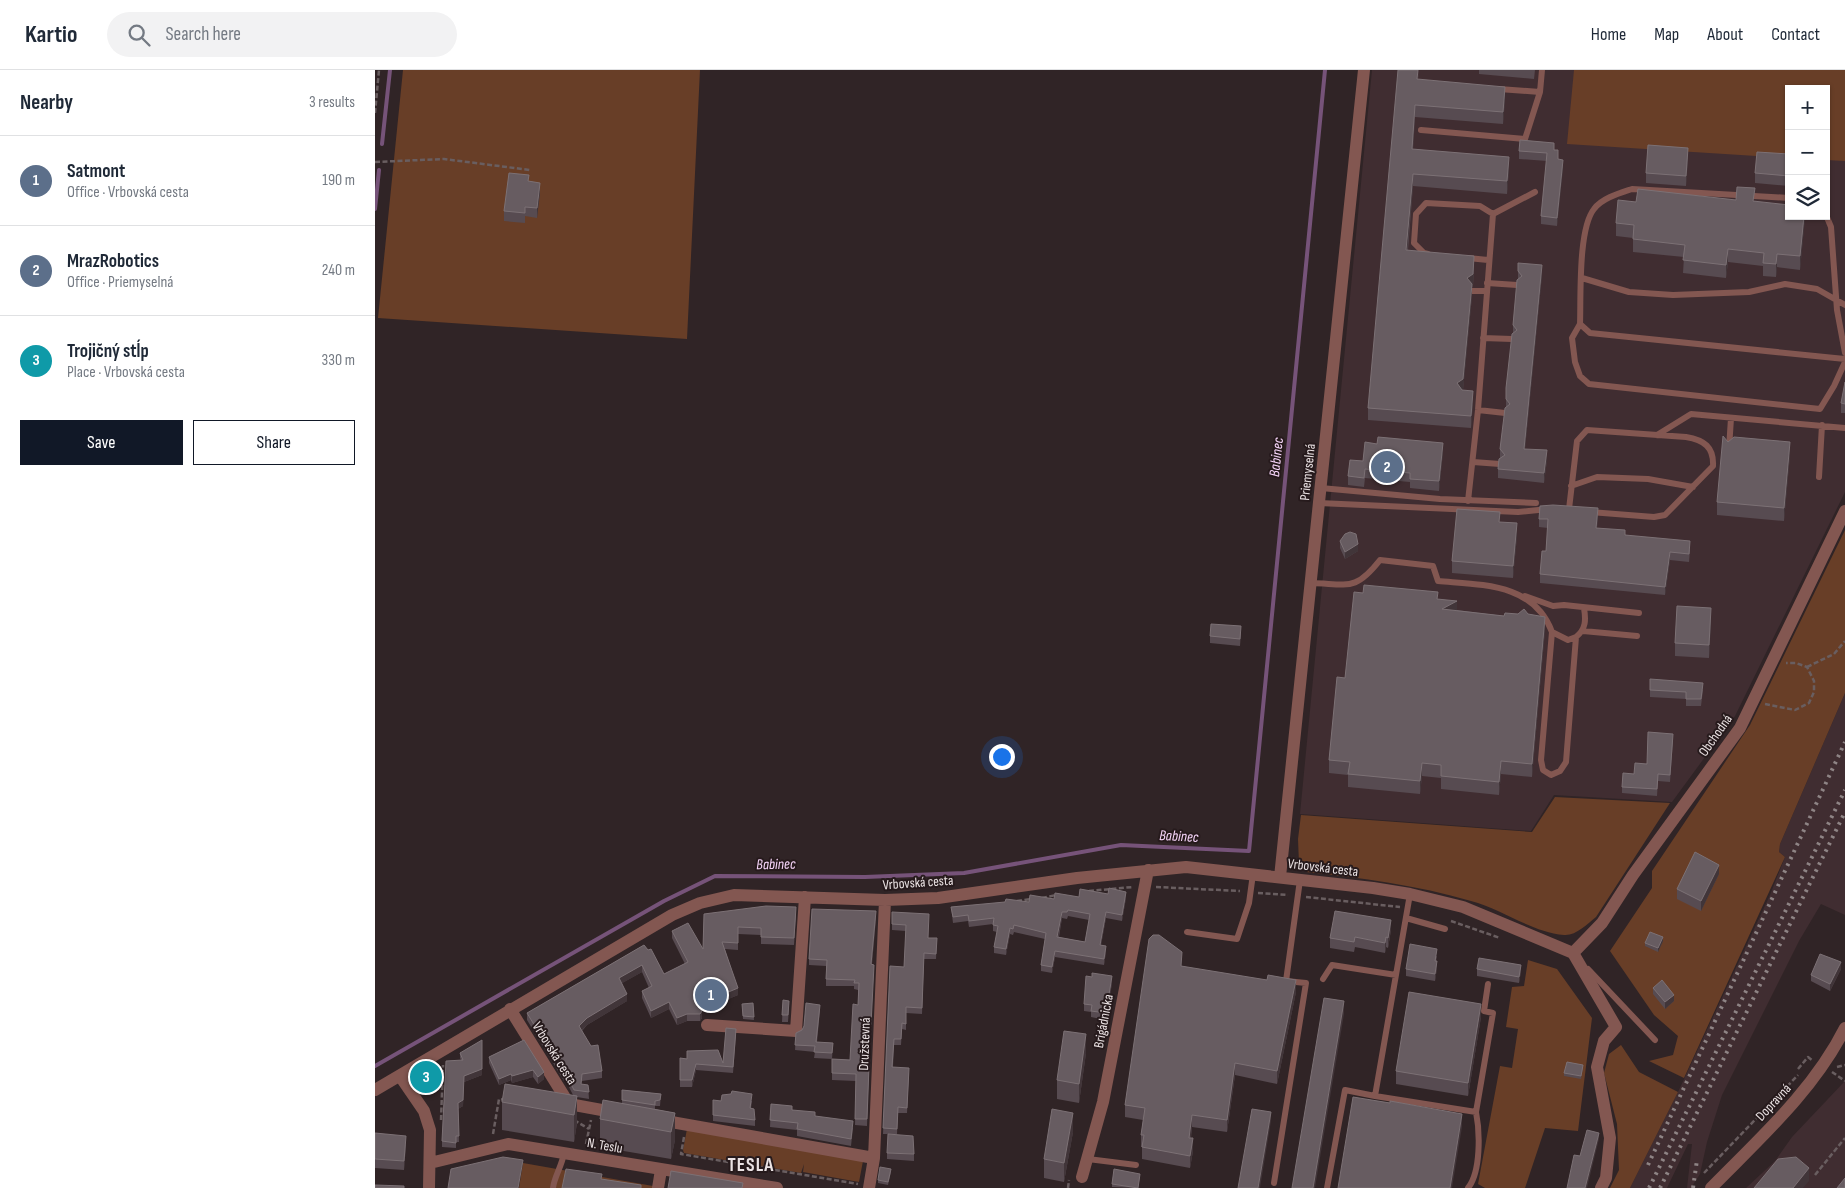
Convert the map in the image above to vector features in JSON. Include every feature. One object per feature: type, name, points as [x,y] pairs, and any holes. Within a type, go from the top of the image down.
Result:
[{"type":"street","name":"Priemyselná","points":[[1281,877],[1364,70]]},
{"type":"street","name":"Obchodná","points":[[1573,953],[1602,923],[1633,875],[1740,728],[1845,511]]},
{"type":"street","name":"Vrbovská cesta","points":[[375,1090],[672,915],[700,903],[735,895],[885,900],[939,898],[1077,878],[1186,867],[1410,894],[1463,907],[1573,953]]},
{"type":"street","name":"Brigádnicka","points":[[1082,1177],[1103,1102],[1148,870]]},
{"type":"street","points":[[707,1025],[796,1031],[805,897]]},
{"type":"street","name":"Družstevná","points":[[869,1187],[874,1158],[885,900]]},
{"type":"street","points":[[1573,953],[1616,1027],[1604,1041],[1597,1067],[1610,1138],[1605,1178],[1601,1188]]},
{"type":"street","name":"Vrbovská cesta","points":[[510,1009],[569,1104],[874,1158]]},
{"type":"street","name":"Dopravná","points":[[1711,1188],[1810,1083],[1842,1042],[1845,1028]]},
{"type":"street","points":[[400,1076],[424,1111],[430,1130],[429,1188]]},
{"type":"street","name":"N. Teslu","points":[[430,1163],[508,1144],[777,1188]]},
{"type":"street","points":[[658,1188],[661,1170]]},
{"type":"lane","points":[[1421,130],[1525,139],[1540,92],[1542,70]]},
{"type":"lane","points":[[1491,88],[1540,92]]},
{"type":"lane","points":[[1580,324],[1590,333],[1845,360],[1835,386],[1819,409],[1589,384],[1580,376],[1575,362],[1572,338],[1580,324],[1584,238],[1594,208],[1612,196],[1632,189],[1785,198]]},
{"type":"lane","points":[[1493,214],[1535,192]]},
{"type":"lane","points":[[1433,254],[1424,253],[1414,243],[1417,214],[1427,203],[1479,206],[1493,214]]},
{"type":"lane","points":[[1468,501],[1478,410],[1493,214]]},
{"type":"lane","points":[[1828,220],[1831,227],[1836,301],[1845,353]]},
{"type":"lane","points":[[1461,257],[1489,260]]},
{"type":"lane","points":[[1582,278],[1629,292],[1673,295],[1749,292],[1785,284],[1817,288],[1845,305]]},
{"type":"lane","points":[[1487,283],[1517,285]]},
{"type":"lane","points":[[1472,291],[1486,291]]},
{"type":"lane","points":[[1483,338],[1512,339]]},
{"type":"lane","points":[[1471,397],[1479,398]]},
{"type":"lane","points":[[1478,410],[1505,413]]},
{"type":"lane","points":[[1657,434],[1691,414],[1845,428]]},
{"type":"lane","points":[[1729,450],[1731,418]]},
{"type":"lane","points":[[1819,477],[1822,426]]},
{"type":"lane","points":[[1319,503],[1518,512],[1570,509],[1654,517],[1665,515],[1693,487],[1713,466],[1714,457],[1709,446],[1699,439],[1657,434],[1587,430],[1577,441],[1570,509]]},
{"type":"lane","points":[[1473,462],[1500,464]]},
{"type":"lane","points":[[1571,486],[1597,477],[1649,479],[1693,487]]},
{"type":"lane","points":[[1321,488],[1468,501],[1536,503]]},
{"type":"lane","points":[[1311,583],[1356,584],[1366,577],[1380,560],[1433,566],[1438,581],[1489,586],[1519,593],[1553,606],[1564,605],[1639,613]]},
{"type":"lane","points":[[1519,593],[1546,615],[1552,632],[1541,760],[1543,770],[1551,774],[1560,772],[1565,762],[1576,637]]},
{"type":"lane","points":[[1546,615],[1553,606]]},
{"type":"lane","points":[[1552,632],[1568,640],[1576,637],[1583,631],[1586,619],[1584,608]]},
{"type":"lane","points":[[1583,631],[1637,636]]},
{"type":"lane","points":[[1187,932],[1237,939],[1253,874]]},
{"type":"lane","points":[[1274,1183],[1306,983],[1286,981],[1300,880]]},
{"type":"lane","points":[[1375,1096],[1410,894]]},
{"type":"lane","points":[[1406,918],[1445,928]]},
{"type":"lane","points":[[1573,953],[1655,1040]]},
{"type":"lane","points":[[1323,979],[1332,964],[1396,975]]},
{"type":"lane","points":[[1467,1188],[1473,1181],[1480,1132],[1476,1112],[1493,1013],[1484,1011],[1489,984]]},
{"type":"lane","points":[[1327,1188],[1345,1090],[1476,1112]]},
{"type":"lane","points":[[553,1188],[554,1182],[561,1170],[564,1154]]},
{"type":"lane","points":[[1088,1159],[1136,1164]]},
{"type":"path","points":[[375,113],[379,70]]},
{"type":"path","points":[[375,162],[444,159],[530,170]]},
{"type":"path","points":[[1807,667],[1834,654],[1845,641]]},
{"type":"path","points":[[1753,701],[1795,710],[1809,703],[1814,692],[1814,681],[1807,667],[1796,663],[1772,663]]},
{"type":"path","points":[[1087,891],[1145,886],[1299,896],[1407,908]]},
{"type":"path","points":[[1009,902],[1058,895]]},
{"type":"path","points":[[1445,920],[1502,938]]},
{"type":"path","points":[[1704,1173],[1813,1060],[1808,1057],[1798,1069]]},
{"type":"path","points":[[441,1125],[443,1063]]},
{"type":"path","points":[[1836,1074],[1845,1082]]},
{"type":"path","points":[[491,1148],[499,1099],[509,1101]]},
{"type":"path","points":[[584,1157],[593,1109]]},
{"type":"path","points":[[686,1125],[681,1154],[869,1187]]},
{"type":"path","points":[[1815,1175],[1845,1138]]},
{"type":"path","points":[[736,1157],[741,1160],[742,1164]]},
{"type":"shaded area","points":[[403,70],[700,70],[687,339],[378,318]]},
{"type":"shaded area","points":[[1372,70],[1845,70],[1845,492],[1735,716],[1672,802],[1554,795],[1531,831],[1300,814]]},
{"type":"shaded area","points":[[1574,70],[1845,70],[1845,161],[1830,160],[1830,85],[1785,85],[1785,158],[1567,144]]},
{"type":"shaded area","points":[[1845,530],[1845,693],[1780,844],[1779,852],[1785,857],[1684,1078],[1649,1061],[1673,1055],[1678,1036],[1654,1015],[1610,951],[1652,888],[1652,871],[1750,725]]},
{"type":"shaded area","points":[[1845,693],[1845,915],[1821,904],[1799,941],[1722,1095],[1707,1142],[1700,1174],[1691,1188],[1687,1188],[1692,1144],[1688,1144],[1667,1188],[1630,1188],[1678,1092],[1770,895],[1785,857],[1779,852],[1780,844]]},
{"type":"shaded area","points":[[1555,797],[1670,803],[1596,917],[1573,934],[1564,935],[1540,930],[1494,909],[1451,895],[1389,883],[1306,872],[1299,864],[1298,839],[1301,815],[1532,832]]},
{"type":"shaded area","points":[[1528,960],[1557,969],[1592,1018],[1578,1131],[1545,1128],[1525,1188],[1485,1188],[1478,1184],[1500,1066],[1512,1068],[1518,1029],[1506,1027],[1512,987],[1524,986]]},
{"type":"shaded area","points":[[1621,1045],[1639,1072],[1678,1092],[1630,1188],[1610,1188],[1619,1170],[1617,1124],[1604,1073],[1609,1054]]},
{"type":"shaded area","points":[[1845,1081],[1845,1188],[1746,1188],[1775,1161],[1792,1137]]},
{"type":"shaded area","points":[[687,1129],[863,1161],[859,1182],[803,1172],[804,1164],[801,1173],[684,1153]]},
{"type":"shaded area","points":[[523,1163],[653,1186],[653,1188],[519,1188]]},
{"type":"building","points":[[1398,70],[1418,70],[1417,79],[1505,87],[1503,112],[1415,105],[1412,149],[1509,157],[1507,181],[1413,174],[1406,250],[1474,256],[1473,274],[1467,278],[1472,284],[1463,379],[1457,383],[1462,390],[1473,391],[1471,416],[1368,408]]},
{"type":"building","points":[[1520,140],[1554,143],[1554,150],[1558,150],[1558,159],[1563,160],[1557,218],[1541,216],[1547,153],[1519,151]]},
{"type":"building","points":[[1648,145],[1688,148],[1686,176],[1646,173]]},
{"type":"building","points":[[1757,152],[1785,154],[1785,176],[1755,173]]},
{"type":"building","points":[[509,173],[529,175],[528,181],[540,183],[537,208],[525,207],[525,213],[504,211]]},
{"type":"building","points":[[1737,187],[1755,188],[1753,201],[1785,205],[1785,220],[1804,220],[1800,256],[1777,254],[1776,264],[1763,263],[1764,253],[1728,249],[1726,265],[1683,260],[1685,245],[1633,239],[1634,225],[1616,223],[1618,200],[1636,202],[1638,189],[1736,200]]},
{"type":"building","points":[[1518,263],[1542,265],[1524,449],[1547,450],[1544,473],[1498,469],[1499,459],[1505,455],[1500,449],[1505,408],[1510,404],[1506,399],[1506,388],[1512,334],[1517,330],[1513,325],[1517,280],[1522,276],[1518,271]]},
{"type":"building","points":[[1845,382],[1845,404],[1841,403]]},
{"type":"building","points":[[1723,436],[1728,442],[1734,437],[1790,442],[1784,508],[1717,502]]},
{"type":"building","points":[[1378,437],[1443,443],[1439,481],[1410,479],[1410,473],[1365,469],[1364,478],[1348,476],[1350,460],[1363,461],[1365,442],[1377,444]]},
{"type":"building","points":[[1540,506],[1598,508],[1596,528],[1625,530],[1625,535],[1690,541],[1689,554],[1670,552],[1665,587],[1540,574],[1542,551],[1546,551],[1548,519],[1539,519]]},
{"type":"building","points":[[1457,509],[1500,512],[1499,522],[1517,523],[1513,566],[1452,561]]},
{"type":"building","points":[[1350,532],[1356,534],[1358,544],[1345,552],[1340,541],[1345,534]]},
{"type":"building","points":[[1364,585],[1438,592],[1437,599],[1457,601],[1442,609],[1504,616],[1505,613],[1518,614],[1524,609],[1528,614],[1545,617],[1532,764],[1501,761],[1499,782],[1441,776],[1441,765],[1422,763],[1420,781],[1348,774],[1350,762],[1329,760],[1337,677],[1345,678],[1354,592],[1363,593]]},
{"type":"building","points":[[1677,606],[1711,608],[1709,645],[1675,643]]},
{"type":"building","points":[[1211,624],[1241,626],[1240,639],[1210,636]]},
{"type":"building","points":[[1650,679],[1703,683],[1701,699],[1686,699],[1686,692],[1650,690]]},
{"type":"building","points":[[1648,732],[1673,734],[1670,775],[1658,774],[1657,789],[1622,787],[1623,773],[1634,774],[1635,763],[1647,764]]},
{"type":"building","points":[[1695,852],[1719,865],[1701,901],[1677,889]]},
{"type":"building","points":[[1109,888],[1126,892],[1122,915],[1106,912],[1100,945],[1106,946],[1104,959],[1055,951],[1052,967],[1041,965],[1046,933],[1014,925],[1013,929],[1010,928],[1006,949],[994,947],[998,926],[993,925],[994,918],[969,921],[968,915],[953,917],[951,907],[1005,902],[1006,899],[1029,902],[1030,895],[1054,899],[1055,893],[1079,897],[1080,889],[1108,894]],"holes":[[[1068,910],[1090,914],[1085,942],[1057,937],[1062,912],[1067,912]]]},
{"type":"building","points":[[766,906],[796,907],[794,938],[761,937],[761,928],[738,927],[738,943],[722,942],[738,988],[700,1004],[702,1011],[700,1014],[687,1014],[677,1018],[669,1002],[651,1011],[642,991],[652,986],[642,965],[619,978],[627,994],[587,1018],[579,1026],[591,1046],[598,1045],[602,1071],[582,1074],[581,1084],[588,1085],[589,1092],[574,1090],[566,1074],[564,1074],[527,1013],[644,945],[648,950],[651,949],[664,974],[688,962],[672,931],[688,923],[703,949],[704,914]]},
{"type":"building","points":[[812,909],[876,911],[871,964],[874,965],[871,1025],[864,1025],[861,1066],[869,1066],[867,1119],[855,1119],[856,1074],[832,1073],[832,1059],[850,1060],[853,1004],[858,1005],[859,983],[854,983],[855,980],[826,979],[827,960],[809,959]]},
{"type":"building","points":[[1335,911],[1391,920],[1388,938],[1386,937],[1385,943],[1355,937],[1354,942],[1330,938]]},
{"type":"building","points":[[892,912],[929,914],[928,938],[937,938],[936,954],[924,953],[922,1008],[906,1007],[906,1024],[902,1023],[901,1039],[894,1039],[892,1067],[909,1068],[907,1108],[898,1107],[897,1129],[883,1128],[890,966],[904,967],[906,925],[892,924]]},
{"type":"building","points":[[1650,932],[1663,937],[1658,948],[1645,943]]},
{"type":"building","points":[[1153,935],[1159,935],[1182,952],[1181,966],[1267,980],[1268,975],[1296,980],[1277,1071],[1235,1063],[1227,1120],[1192,1115],[1189,1138],[1193,1138],[1190,1156],[1142,1147],[1144,1135],[1141,1135],[1145,1108],[1125,1105],[1149,939]]},
{"type":"building","points":[[1410,944],[1437,949],[1435,974],[1406,969]]},
{"type":"building","points":[[1820,954],[1841,962],[1830,984],[1811,975]]},
{"type":"building","points":[[1479,958],[1521,965],[1519,977],[1477,969]]},
{"type":"building","points":[[1092,973],[1112,976],[1106,1013],[1091,1011],[1092,1005],[1084,1004],[1086,976],[1092,977]]},
{"type":"building","points":[[1662,980],[1674,995],[1665,1002],[1653,988]]},
{"type":"building","points":[[1409,992],[1481,1004],[1468,1083],[1396,1071]]},
{"type":"building","points":[[1324,998],[1344,1001],[1313,1188],[1292,1188]]},
{"type":"building","points":[[783,1000],[789,1001],[788,1015],[782,1015]]},
{"type":"building","points":[[753,1003],[754,1017],[743,1016],[742,1004]]},
{"type":"building","points":[[806,1003],[820,1005],[816,1042],[833,1043],[832,1053],[814,1052],[815,1046],[795,1045],[796,1033],[802,1030],[804,1026]]},
{"type":"building","points":[[726,1028],[736,1029],[733,1067],[696,1064],[692,1080],[680,1080],[680,1058],[687,1059],[687,1051],[718,1050],[723,1063]]},
{"type":"building","points":[[1064,1031],[1086,1034],[1079,1084],[1057,1080]]},
{"type":"building","points":[[482,1040],[482,1069],[464,1076],[463,1100],[458,1103],[459,1136],[456,1136],[456,1143],[442,1141],[446,1061],[463,1060],[460,1053]]},
{"type":"building","points":[[524,1040],[544,1072],[538,1077],[533,1070],[512,1076],[511,1074],[499,1079],[489,1057]]},
{"type":"building","points":[[1567,1062],[1583,1065],[1581,1076],[1564,1073]]},
{"type":"building","points":[[505,1084],[577,1096],[574,1115],[502,1102]]},
{"type":"building","points":[[622,1090],[661,1094],[660,1100],[655,1101],[655,1105],[622,1100]]},
{"type":"building","points":[[732,1091],[752,1094],[750,1108],[754,1109],[755,1120],[713,1115],[713,1100],[721,1101],[722,1095],[731,1094]]},
{"type":"building","points":[[1353,1097],[1390,1103],[1390,1101],[1462,1114],[1450,1188],[1338,1188]]},
{"type":"building","points":[[603,1100],[675,1113],[671,1132],[600,1119]]},
{"type":"building","points":[[771,1104],[792,1106],[792,1110],[815,1112],[815,1116],[853,1121],[851,1139],[797,1129],[798,1123],[770,1120]]},
{"type":"building","points":[[1052,1109],[1073,1113],[1064,1163],[1044,1159]]},
{"type":"building","points":[[1252,1109],[1271,1112],[1258,1188],[1238,1188]]},
{"type":"building","points":[[1587,1130],[1599,1133],[1585,1188],[1567,1188],[1574,1155],[1580,1156]]},
{"type":"building","points":[[375,1133],[406,1136],[404,1161],[375,1159]]},
{"type":"building","points":[[888,1134],[913,1136],[914,1154],[887,1153]]},
{"type":"building","points":[[503,1157],[523,1160],[518,1188],[448,1188],[451,1169]]},
{"type":"building","points":[[1796,1157],[1809,1168],[1793,1188],[1754,1188],[1778,1159]]},
{"type":"building","points":[[880,1167],[891,1169],[888,1182],[878,1180]]},
{"type":"building","points":[[566,1169],[602,1174],[601,1179],[641,1185],[641,1188],[562,1188]]},
{"type":"building","points":[[1114,1169],[1140,1174],[1138,1188],[1112,1184]]},
{"type":"building","points":[[671,1171],[743,1183],[742,1188],[668,1188]]},
{"type":"building","points":[[1845,1178],[1845,1188],[1837,1188]]},
{"type":"building","points":[[375,1185],[404,1186],[404,1188],[375,1188]]},
{"type":"waterway","points":[[382,144],[390,70]]},
{"type":"waterway","name":"Babinec","points":[[375,1066],[664,901],[715,876],[865,877],[964,873],[1121,845],[1249,851],[1325,70]]},
{"type":"waterway","points":[[375,209],[379,170]]},
{"type":"railway","points":[[1648,1165],[1845,742]]},
{"type":"railway","points":[[1649,1188],[1845,790]]},
{"type":"railway","points":[[1660,1188],[1845,812]]},
{"type":"railway","points":[[1693,1188],[1697,1160]]},
{"type":"place","name":"MrazRobotics","points":[[1387,467]]},
{"type":"place","name":"Satmont","points":[[711,995]]},
{"type":"place","name":"Trojičný stĺp","points":[[426,1077]]},
{"type":"district","name":"TESLA","points":[[751,1164]]}]
